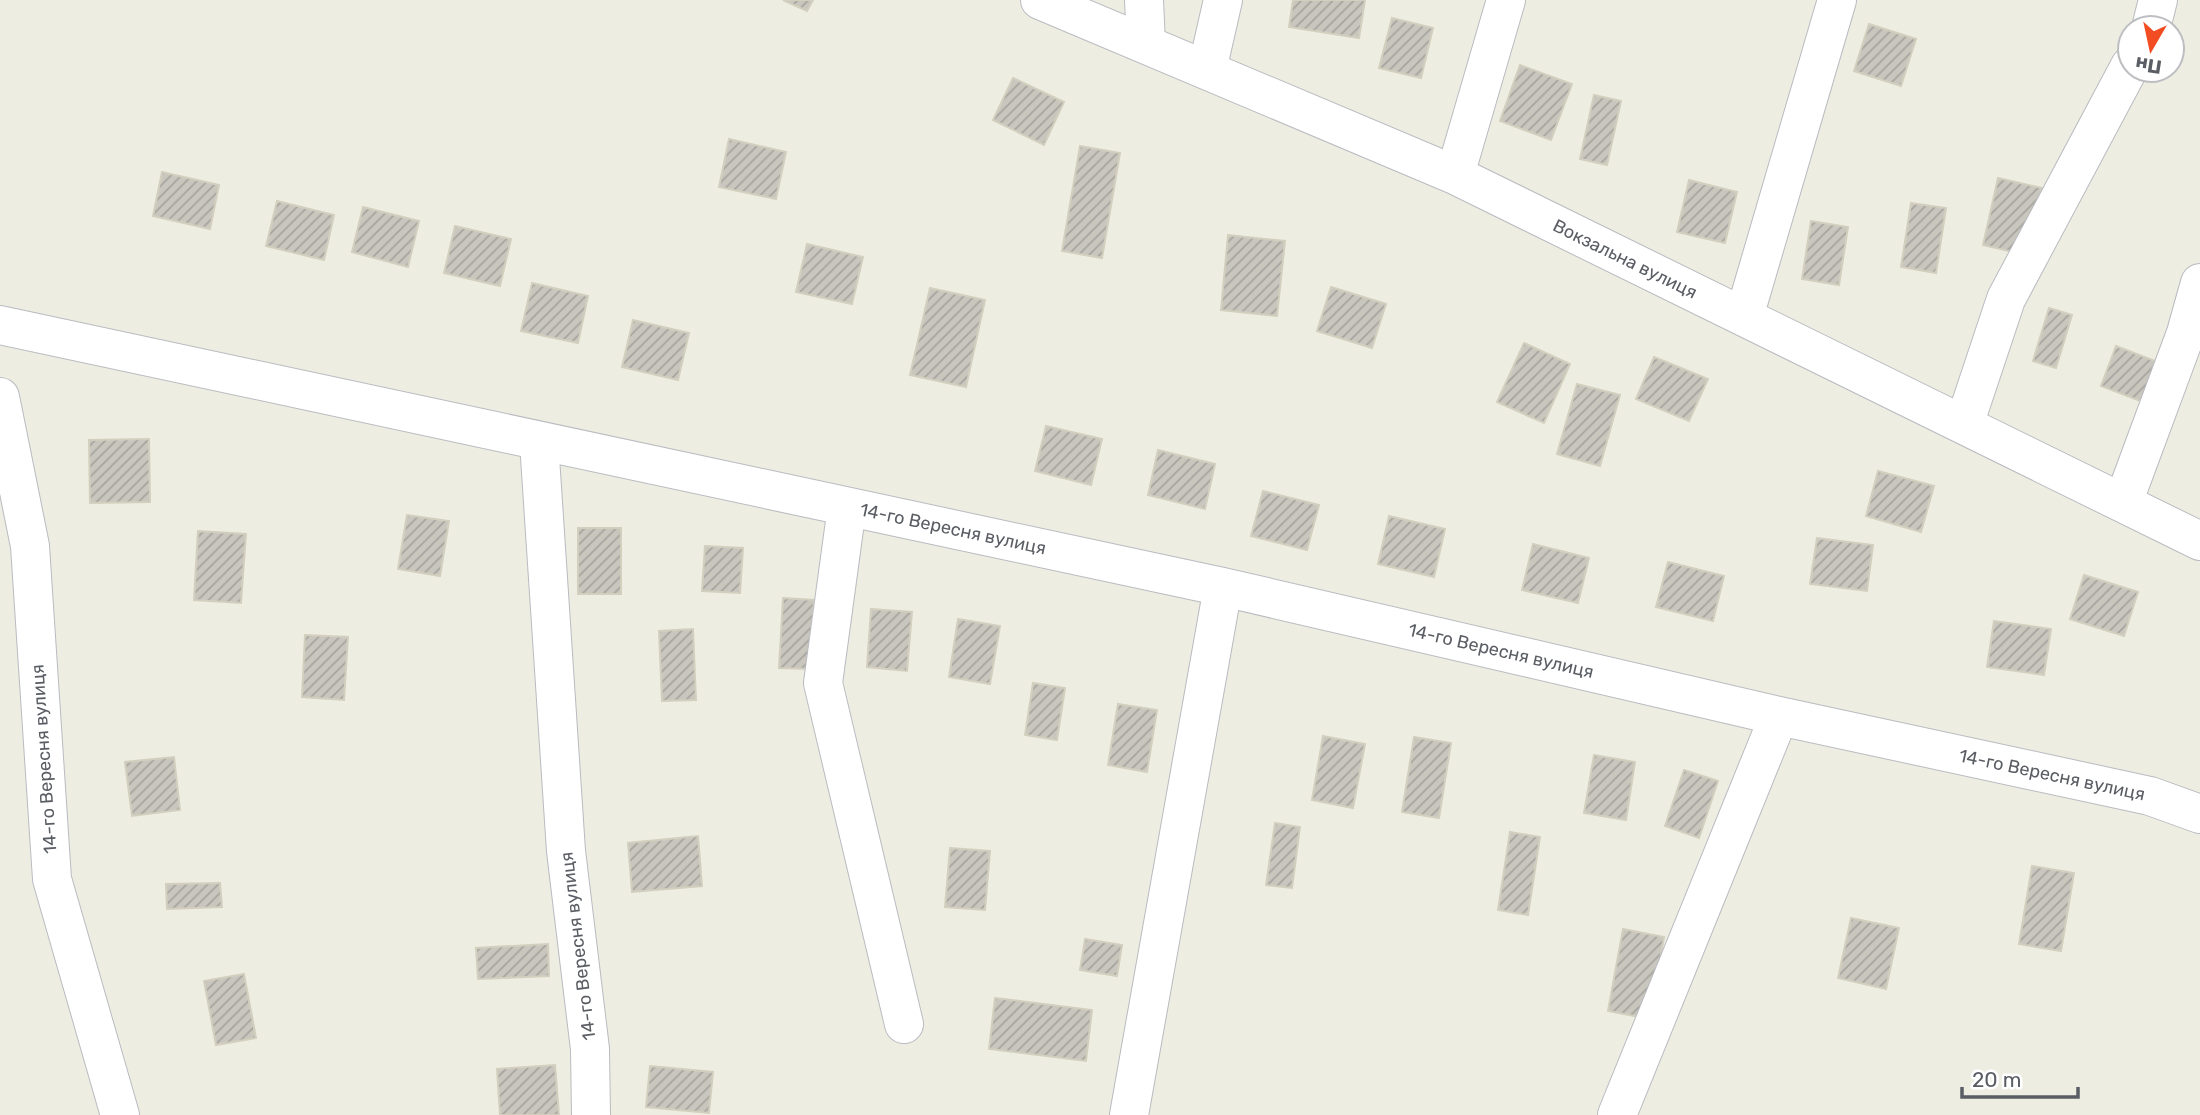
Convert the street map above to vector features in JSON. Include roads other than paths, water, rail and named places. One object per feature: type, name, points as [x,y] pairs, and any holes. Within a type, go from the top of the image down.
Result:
[{"type":"street","name":"Вокзальна вулиця","points":[[1040,0],[1455,175],[2200,541]]},
{"type":"street","points":[[1144,0],[1146,44]]},
{"type":"street","points":[[1207,70],[1223,0]]},
{"type":"street","points":[[1455,175],[1506,0]]},
{"type":"street","points":[[1744,317],[1837,0]]},
{"type":"street","points":[[1964,425],[2006,299],[2120,84]]},
{"type":"street","points":[[2123,503],[2186,332],[2200,283]]},
{"type":"street","name":"14-го Вересня вулиця","points":[[0,325],[1223,587],[1779,716],[2150,796],[2200,814]]},
{"type":"street","name":"14-го Вересня вулиця","points":[[0,397],[30,547],[52,879],[120,1115]]},
{"type":"street","name":"14-го Вересня вулиця","points":[[538,442],[566,851],[590,1049],[591,1115]]},
{"type":"street","name":"14-го Вересня вулиця","points":[[847,507],[823,682],[904,1024]]},
{"type":"street","points":[[1129,1115],[1223,587]]},
{"type":"street","points":[[1617,1115],[1779,716]]}]
